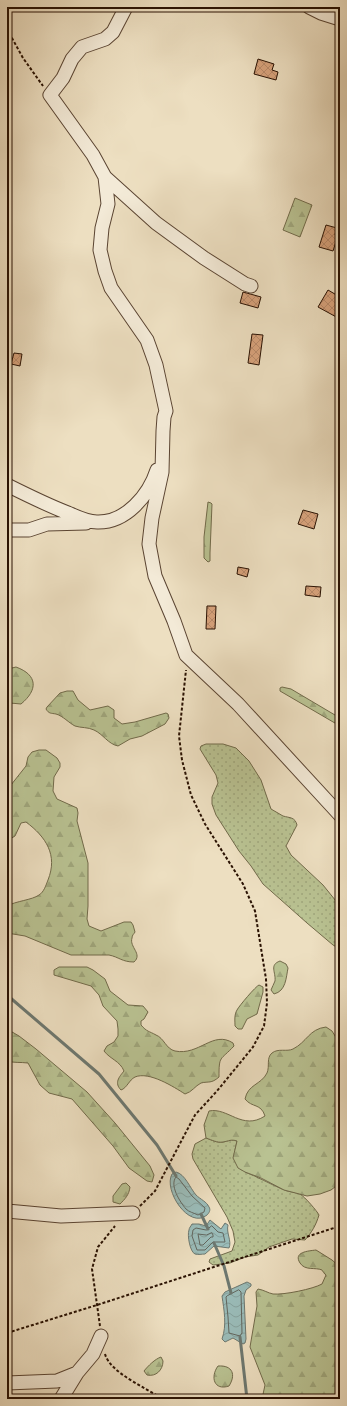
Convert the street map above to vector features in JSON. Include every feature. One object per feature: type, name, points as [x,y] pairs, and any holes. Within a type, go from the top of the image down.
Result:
[{"type":"street","points":[[126,7],[113,32],[106,39],[82,47],[72,59],[63,78],[50,95],[94,155],[105,177],[108,204],[102,228],[100,250],[105,271],[111,288],[147,340],[156,365],[166,411],[164,417],[162,472],[152,518],[149,544],[155,576],[186,654],[238,704],[340,815]]},
{"type":"street","points":[[309,7],[321,13],[340,19]]},
{"type":"street","points":[[105,177],[156,223],[204,258],[245,284],[251,286]]},
{"type":"street","points":[[7,530],[28,530],[47,524],[116,520],[133,509],[145,494],[156,475],[162,455]]},
{"type":"street","points":[[7,486],[80,518],[97,522]]},
{"type":"street","points":[[7,1211],[60,1216],[133,1213]]},
{"type":"street","points":[[61,1399],[77,1373],[93,1354],[101,1336]]},
{"type":"street","points":[[7,1383],[57,1381],[77,1373]]},
{"type":"path","points":[[7,29],[23,58],[50,95]]},
{"type":"path","points":[[133,1213],[155,1191],[195,1115],[253,1047],[264,1026],[267,1003],[266,979],[255,911],[243,884],[205,824],[191,795],[182,760],[180,736],[186,654]]},
{"type":"path","points":[[118,1223],[113,1227],[98,1247],[92,1269],[101,1336],[106,1357],[120,1372],[162,1399]]},
{"type":"path","points":[[7,1333],[340,1226]]},
{"type":"green space","points":[[295,198],[312,205],[300,237],[283,230]]},
{"type":"green space","points":[[208,502],[212,504],[210,561],[208,562],[204,558],[204,537]]},
{"type":"green space","points":[[16,667],[28,674],[33,683],[33,688],[27,699],[21,704],[10,703],[7,701],[7,673],[12,668]]},
{"type":"green space","points":[[280,688],[291,689],[340,718],[340,726],[280,691]]},
{"type":"green space","points":[[73,691],[78,700],[90,710],[108,706],[114,710],[114,718],[122,724],[135,722],[166,713],[168,714],[169,718],[165,724],[142,736],[130,739],[118,746],[114,745],[94,730],[75,726],[59,715],[48,712],[46,709],[47,707],[60,693]]},
{"type":"green space","points":[[206,744],[223,744],[236,748],[249,761],[261,780],[271,809],[283,816],[295,820],[297,825],[286,846],[291,855],[323,885],[340,906],[340,949],[333,945],[263,884],[239,851],[216,815],[212,804],[212,797],[218,783],[216,775],[200,749],[201,746]]},
{"type":"green space","points":[[46,750],[57,758],[60,763],[60,767],[54,777],[53,791],[57,799],[77,808],[77,821],[88,863],[87,919],[89,926],[101,931],[124,922],[131,922],[135,932],[132,936],[132,944],[137,953],[134,962],[109,955],[71,955],[25,936],[7,933],[7,906],[41,894],[46,886],[51,871],[52,862],[48,847],[39,834],[26,822],[21,823],[15,836],[7,841],[7,790],[26,766],[28,757],[32,752]]},
{"type":"green space","points":[[280,961],[286,964],[288,968],[287,976],[285,984],[281,990],[274,994],[271,990],[275,981],[274,967]]},
{"type":"green space","points":[[59,967],[87,967],[105,979],[110,991],[128,1005],[143,1006],[148,1012],[141,1021],[141,1025],[159,1036],[172,1050],[184,1052],[219,1039],[233,1043],[234,1046],[220,1061],[219,1077],[212,1081],[201,1083],[185,1094],[161,1081],[147,1076],[133,1078],[125,1088],[121,1090],[118,1082],[124,1071],[120,1065],[104,1051],[107,1046],[114,1042],[118,1036],[117,1021],[103,1006],[99,995],[91,986],[54,975],[54,970]]},
{"type":"green space","points":[[259,985],[263,987],[263,992],[257,1014],[247,1019],[242,1029],[238,1029],[235,1026],[236,1012],[248,996]]},
{"type":"green space","points":[[326,1027],[332,1031],[340,1044],[340,1183],[331,1190],[320,1194],[307,1196],[284,1190],[238,1168],[233,1158],[237,1141],[232,1140],[219,1142],[206,1138],[204,1125],[209,1111],[223,1112],[242,1120],[249,1121],[257,1120],[265,1116],[259,1107],[251,1104],[245,1099],[249,1090],[267,1073],[270,1055],[277,1051],[293,1049],[316,1030]]},
{"type":"green space","points":[[7,1029],[36,1049],[87,1092],[115,1123],[150,1166],[154,1175],[152,1182],[147,1181],[129,1168],[113,1146],[72,1099],[49,1093],[40,1085],[28,1063],[7,1061]]},
{"type":"green space","points":[[206,1138],[219,1142],[232,1140],[237,1141],[235,1150],[245,1172],[284,1190],[300,1194],[308,1201],[319,1215],[314,1228],[305,1240],[292,1239],[269,1247],[258,1255],[245,1257],[230,1263],[213,1265],[209,1262],[210,1259],[232,1251],[235,1242],[233,1231],[227,1217],[193,1159],[192,1154],[195,1144]]},
{"type":"green space","points":[[126,1183],[130,1187],[126,1197],[120,1204],[113,1202],[113,1196],[122,1184]]},
{"type":"green space","points":[[316,1250],[340,1267],[340,1399],[262,1399],[265,1385],[250,1347],[257,1306],[256,1292],[258,1289],[273,1294],[284,1294],[305,1290],[322,1284],[326,1275],[322,1270],[307,1268],[300,1263],[298,1259],[298,1256],[302,1253]]},
{"type":"green space","points":[[161,1357],[163,1364],[160,1370],[156,1374],[147,1375],[144,1371],[156,1359]]},
{"type":"green space","points":[[218,1366],[227,1367],[232,1372],[233,1375],[229,1386],[220,1387],[215,1382],[214,1374]]},
{"type":"water","points":[[176,1172],[182,1175],[196,1195],[208,1205],[210,1210],[207,1215],[200,1218],[193,1217],[179,1206],[174,1198],[170,1181],[172,1174]]},
{"type":"water","points":[[210,1220],[221,1229],[225,1223],[228,1225],[230,1243],[229,1248],[214,1246],[205,1254],[195,1254],[193,1253],[189,1243],[189,1228],[192,1224],[206,1226]]},
{"type":"water","points":[[247,1282],[251,1284],[251,1286],[246,1290],[244,1296],[245,1343],[243,1344],[233,1338],[225,1342],[222,1339],[225,1323],[222,1296],[225,1292]]},
{"type":"building","points":[[258,59],[274,64],[272,70],[278,72],[276,80],[254,74]]},
{"type":"building","points":[[326,225],[337,228],[335,235],[338,235],[333,251],[319,247]]},
{"type":"building","points":[[328,290],[340,297],[340,319],[318,307]]},
{"type":"building","points":[[243,292],[261,297],[258,308],[240,303]]},
{"type":"building","points":[[252,334],[263,335],[259,365],[248,363]]},
{"type":"building","points":[[14,353],[22,354],[20,366],[11,364]]},
{"type":"building","points":[[303,510],[318,514],[314,529],[298,524]]},
{"type":"building","points":[[238,567],[249,569],[247,577],[237,574]]},
{"type":"building","points":[[306,586],[321,587],[320,597],[305,595]]},
{"type":"building","points":[[207,606],[216,606],[215,629],[206,629]]},
{"type":"waterway","points":[[7,995],[99,1074],[157,1145],[176,1176]]},
{"type":"waterway","points":[[201,1214],[208,1229]]},
{"type":"waterway","points":[[214,1243],[224,1266],[231,1293]]},
{"type":"waterway","points":[[240,1337],[247,1399]]}]
